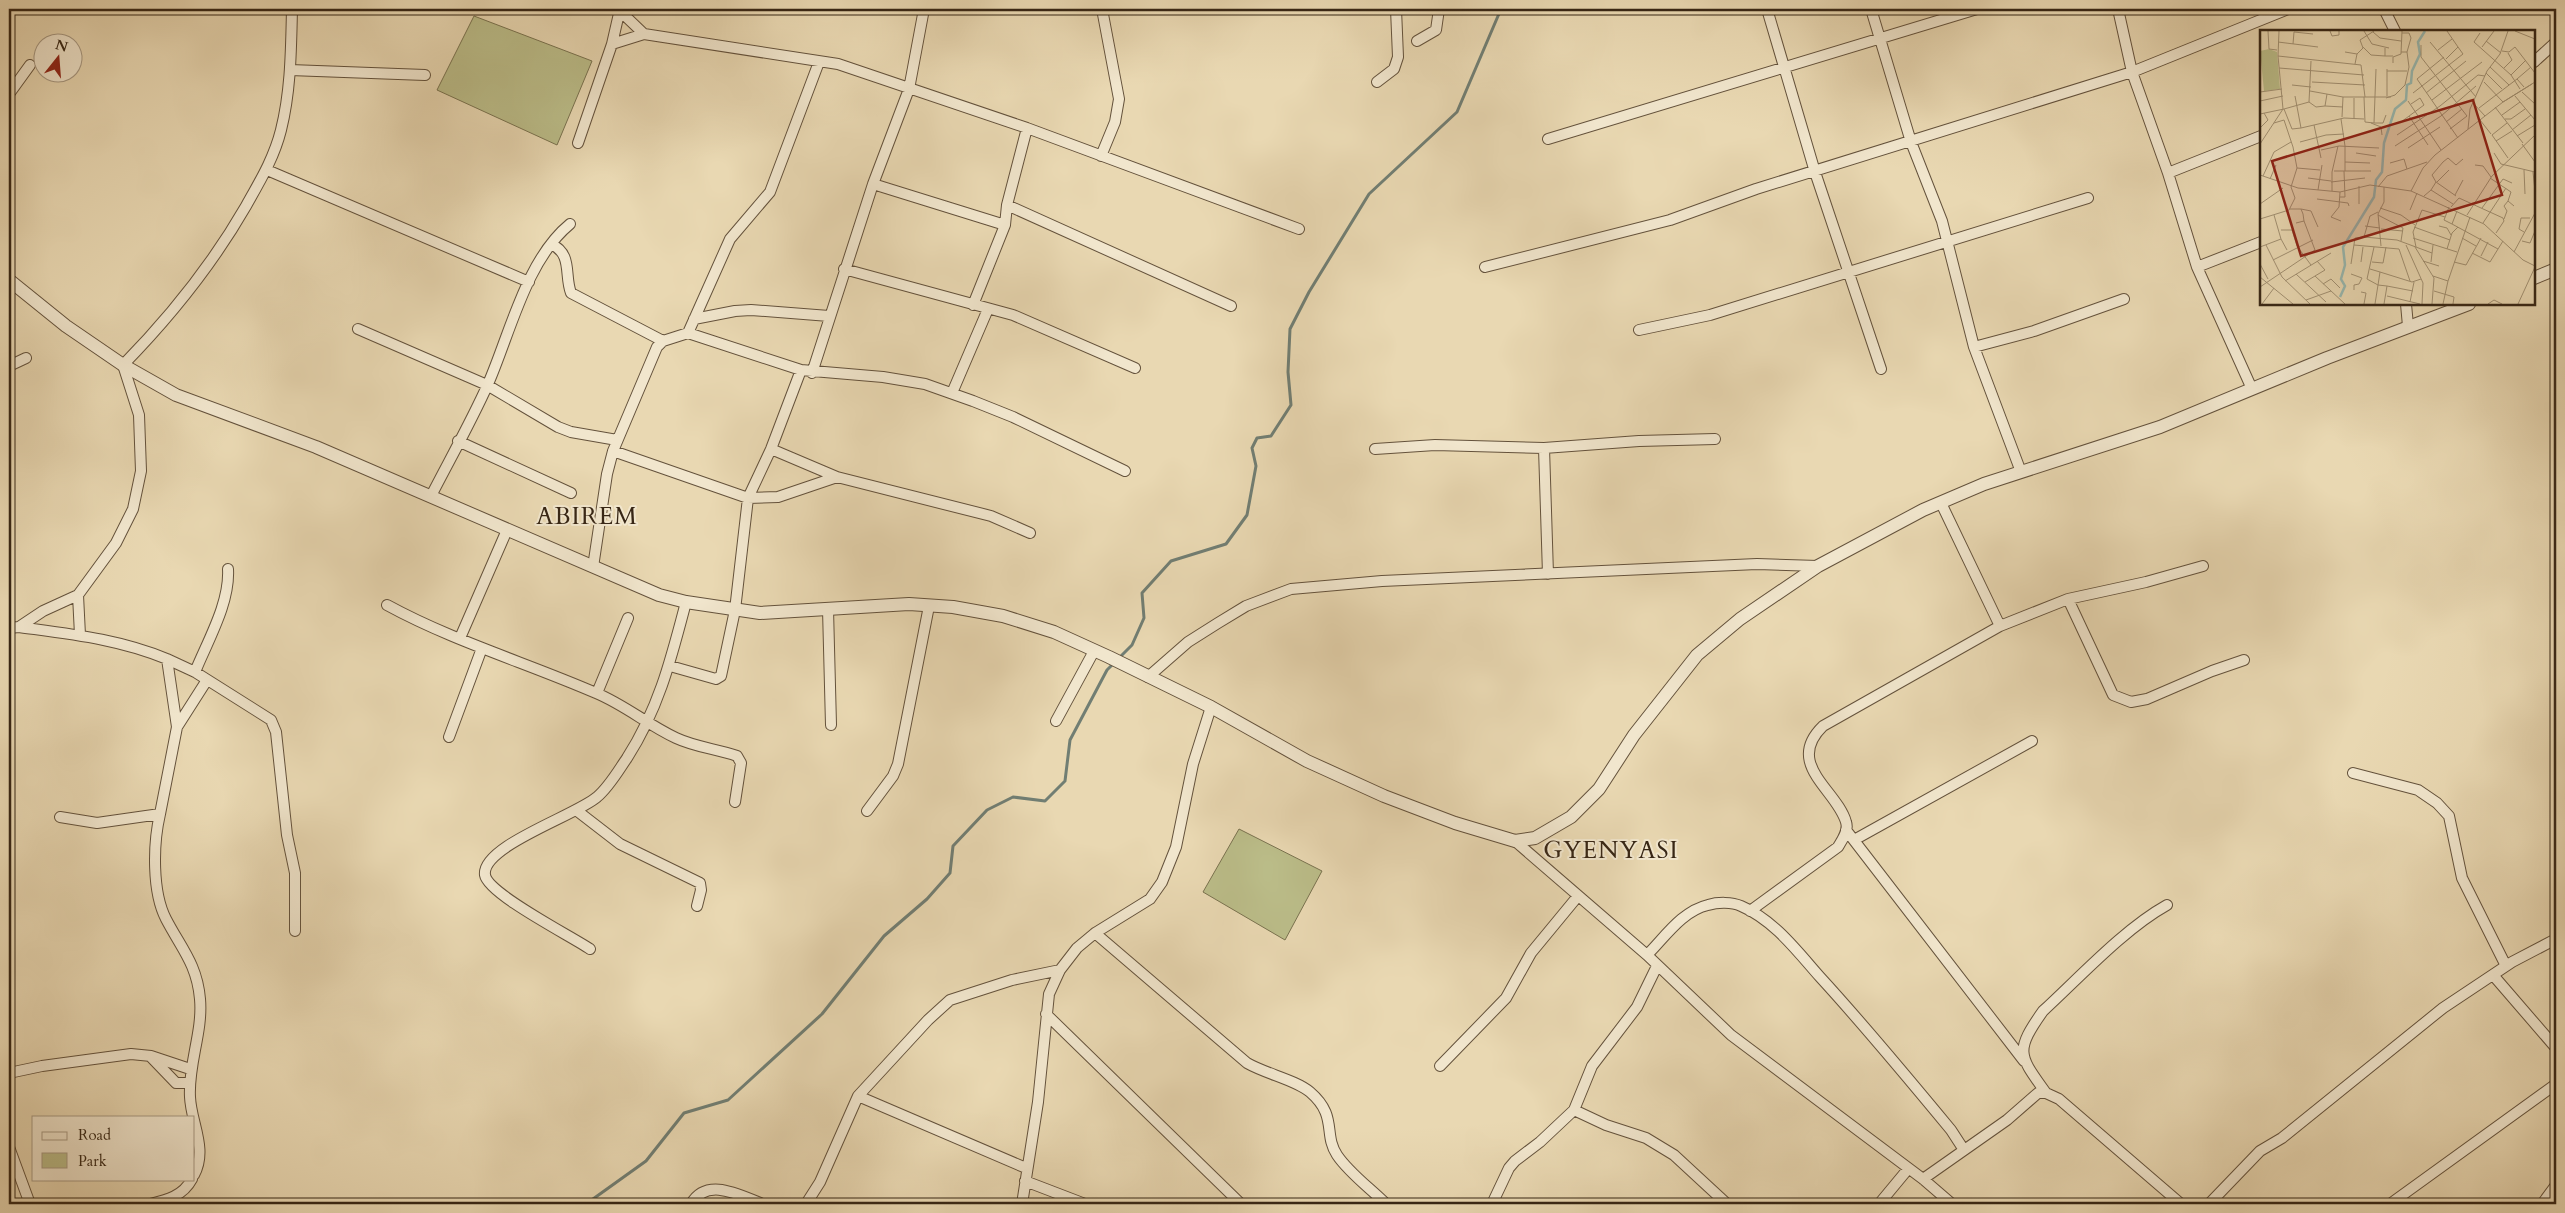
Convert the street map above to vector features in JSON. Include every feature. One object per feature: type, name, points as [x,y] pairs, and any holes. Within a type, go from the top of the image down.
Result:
[{"type":"street","points":[[123,365],[162,325],[205,271],[227,239],[267,170],[281,131],[290,70],[292,9]]},
{"type":"street","points":[[812,373],[873,184],[909,89],[924,9]]},
{"type":"street","points":[[1101,156],[1116,117],[1119,99],[1102,9]]},
{"type":"street","points":[[1377,82],[1394,69],[1398,57],[1396,9]]},
{"type":"street","points":[[1417,41],[1436,30],[1439,9]]},
{"type":"street","points":[[1767,9],[1815,172],[1881,369]]},
{"type":"street","points":[[1871,9],[1912,142],[1942,221],[1974,347],[2021,472]]},
{"type":"street","points":[[1548,139],[1784,68],[1879,37],[1977,9]]},
{"type":"street","points":[[2118,9],[2132,72],[2168,173],[2197,267],[2252,388]]},
{"type":"street","points":[[1486,267],[1628,232],[2132,72],[2288,9]]},
{"type":"street","points":[[2384,9],[2394,30]]},
{"type":"street","points":[[620,10],[644,34]]},
{"type":"street","points":[[578,143],[612,44],[620,10]]},
{"type":"street","points":[[612,44],[644,34],[838,64],[1026,128],[1299,229]]},
{"type":"street","points":[[2535,61],[2556,42]]},
{"type":"street","points":[[688,333],[730,239],[770,192],[819,62]]},
{"type":"street","points":[[9,94],[30,64]]},
{"type":"street","points":[[290,70],[425,75]]},
{"type":"street","points":[[973,305],[1005,225],[1007,205],[1026,128]]},
{"type":"street","points":[[2168,173],[2260,136]]},
{"type":"street","points":[[267,170],[529,282]]},
{"type":"street","points":[[873,184],[1005,225]]},
{"type":"street","points":[[1638,330],[1710,315],[2088,198]]},
{"type":"street","points":[[1007,205],[1231,306]]},
{"type":"street","points":[[431,496],[487,385],[529,282],[558,234],[570,224]]},
{"type":"street","points":[[2197,267],[2260,242]]},
{"type":"street","points":[[551,244],[563,252],[567,263],[571,293],[663,341]]},
{"type":"street","points":[[844,269],[1041,325],[1135,368]]},
{"type":"street","points":[[2535,278],[2556,269]]},
{"type":"street","points":[[9,280],[66,326],[123,365],[176,394],[316,446],[651,591],[686,602],[760,613],[880,605],[953,607],[1003,616],[1054,632],[1109,657],[1211,707],[1307,761],[1384,796],[1439,818],[1515,841],[1647,955],[1731,1035],[1923,1179],[1952,1204]]},
{"type":"street","points":[[1974,347],[2034,330],[2124,300]]},
{"type":"street","points":[[2406,305],[2408,326]]},
{"type":"street","points":[[1515,841],[1535,838],[1571,817],[1599,789],[1634,736],[1697,655],[1740,619],[1818,566],[1941,503],[1984,484],[2160,427],[2252,388],[2466,305]]},
{"type":"street","points":[[952,393],[988,309]]},
{"type":"street","points":[[694,319],[751,310],[829,316]]},
{"type":"street","points":[[358,329],[487,385],[558,427],[571,432],[617,440]]},
{"type":"street","points":[[593,567],[607,474],[617,440],[657,347],[663,341],[688,333],[812,373],[883,377],[925,384],[1013,417],[1125,470]]},
{"type":"street","points":[[9,366],[26,358]]},
{"type":"street","points":[[14,627],[78,594],[116,543],[133,508],[142,471],[138,415],[123,365]]},
{"type":"street","points":[[670,666],[718,678],[735,610],[748,498],[771,448],[801,370]]},
{"type":"street","points":[[1375,448],[1435,445],[1544,448],[1639,441],[1716,439]]},
{"type":"street","points":[[458,441],[571,493]]},
{"type":"street","points":[[771,448],[837,478],[991,516],[1030,533]]},
{"type":"street","points":[[1544,448],[1548,574]]},
{"type":"street","points":[[613,451],[748,498],[778,497],[837,478]]},
{"type":"street","points":[[1941,503],[2000,626]]},
{"type":"street","points":[[460,638],[507,530]]},
{"type":"street","points":[[1148,677],[1188,642],[1218,623],[1246,606],[1291,589],[1382,581],[1757,564],[1818,566]]},
{"type":"street","points":[[1750,911],[1838,847],[1846,830],[1846,820],[1812,770],[1809,753],[1814,735],[1823,726],[2000,626],[2068,598],[2146,582],[2203,566]]},
{"type":"street","points":[[195,672],[224,600],[229,583],[228,569]]},
{"type":"street","points":[[78,594],[80,635]]},
{"type":"street","points":[[2068,598],[2113,695],[2122,700],[2131,702],[2147,700],[2212,671],[2244,660]]},
{"type":"street","points":[[590,949],[502,896],[489,884],[485,875],[487,866],[503,848],[597,798],[615,777],[648,722],[670,666],[686,602]]},
{"type":"street","points":[[387,605],[428,628],[460,638],[597,693],[625,707],[678,739],[738,756],[741,763],[735,802]]},
{"type":"street","points":[[867,811],[893,776],[898,764],[929,606]]},
{"type":"street","points":[[828,609],[831,725]]},
{"type":"street","points":[[597,693],[628,618]]},
{"type":"street","points":[[14,627],[80,635],[138,646],[195,672],[271,720],[276,732],[286,835],[295,873],[296,931]]},
{"type":"street","points":[[450,737],[482,648]]},
{"type":"street","points":[[1056,721],[1094,651]]},
{"type":"street","points":[[168,659],[177,727],[160,814],[154,863],[166,919],[191,961],[201,1000],[197,1040],[190,1069],[190,1099],[194,1116]]},
{"type":"street","points":[[177,727],[207,680]]},
{"type":"street","points":[[1022,1204],[1026,1168],[1038,1102],[1049,994],[1060,970],[1077,948],[1095,933],[1150,899],[1162,882],[1176,846],[1193,764],[1211,707]]},
{"type":"street","points":[[1854,840],[2032,741]]},
{"type":"street","points":[[2353,773],[2418,790],[2437,803],[2449,816],[2462,878],[2506,966]]},
{"type":"street","points":[[576,810],[620,844],[700,883],[701,890],[697,906]]},
{"type":"street","points":[[60,816],[97,823],[160,814]]},
{"type":"street","points":[[1846,830],[2024,1061],[2046,1093]]},
{"type":"street","points":[[1440,1066],[1506,998],[1531,953],[1578,896]]},
{"type":"street","points":[[1647,955],[1686,915],[1695,909],[1709,904],[1728,903],[1740,905],[1750,911],[1773,926],[1835,993],[1945,1123],[1964,1150]]},
{"type":"street","points":[[2024,1061],[2023,1046],[2043,1011],[2150,914],[2167,905]]},
{"type":"street","points":[[1095,933],[1247,1063],[1262,1072],[1309,1091],[1320,1102],[1328,1116],[1332,1144],[1337,1156],[1386,1204]]},
{"type":"street","points":[[2208,1204],[2260,1151],[2282,1138],[2443,1008],[2506,966],[2556,939]]},
{"type":"street","points":[[1492,1204],[1509,1168],[1515,1160],[1540,1142],[1574,1110],[1592,1066],[1637,1007],[1657,966]]},
{"type":"street","points":[[806,1204],[820,1182],[858,1096],[928,1020],[950,1000],[1012,980],[1060,970]]},
{"type":"street","points":[[2493,975],[2556,1048]]},
{"type":"street","points":[[1046,1014],[1241,1204]]},
{"type":"street","points":[[9,1073],[110,1056],[151,1056],[190,1069]]},
{"type":"street","points":[[151,1056],[176,1083],[190,1083]]},
{"type":"street","points":[[2390,1204],[2556,1084]]},
{"type":"street","points":[[1923,1179],[2008,1120],[2038,1093],[2046,1093],[2059,1099],[2181,1204]]},
{"type":"street","points":[[858,1096],[1026,1168]]},
{"type":"street","points":[[1574,1110],[1606,1125],[1646,1138],[1674,1155],[1727,1204]]},
{"type":"street","points":[[195,1122],[199,1156],[195,1171]]},
{"type":"street","points":[[9,1147],[30,1204]]},
{"type":"street","points":[[1880,1204],[1908,1169]]},
{"type":"street","points":[[150,1204],[170,1199],[182,1192],[191,1180]]},
{"type":"street","points":[[1026,1181],[1085,1204]]},
{"type":"street","points":[[2542,1204],[2546,1195],[2556,1185]]},
{"type":"street","points":[[691,1204],[702,1194],[717,1189],[763,1204]]},
{"type":"green space","points":[[474,16],[592,61],[557,145],[437,90]]},
{"type":"green space","points":[[1239,829],[1322,871],[1285,940],[1203,892]]},
{"type":"waterway","points":[[1119,658],[1132,645],[1144,618],[1142,593],[1171,561],[1226,544],[1247,515],[1256,466],[1252,448],[1257,438],[1271,436],[1291,405],[1288,372],[1290,329],[1309,292],[1369,194],[1457,112],[1501,9]]},
{"type":"waterway","points":[[586,1204],[646,1161],[684,1113],[728,1100],[822,1014],[884,936],[927,899],[950,873],[953,846],[987,810],[1013,797],[1045,801],[1065,781],[1070,740],[1107,670],[1114,663]]},
{"type":"district","name":"ABIREM","points":[[587,516]]},
{"type":"district","name":"GYENYASI","points":[[1611,850]]}]
